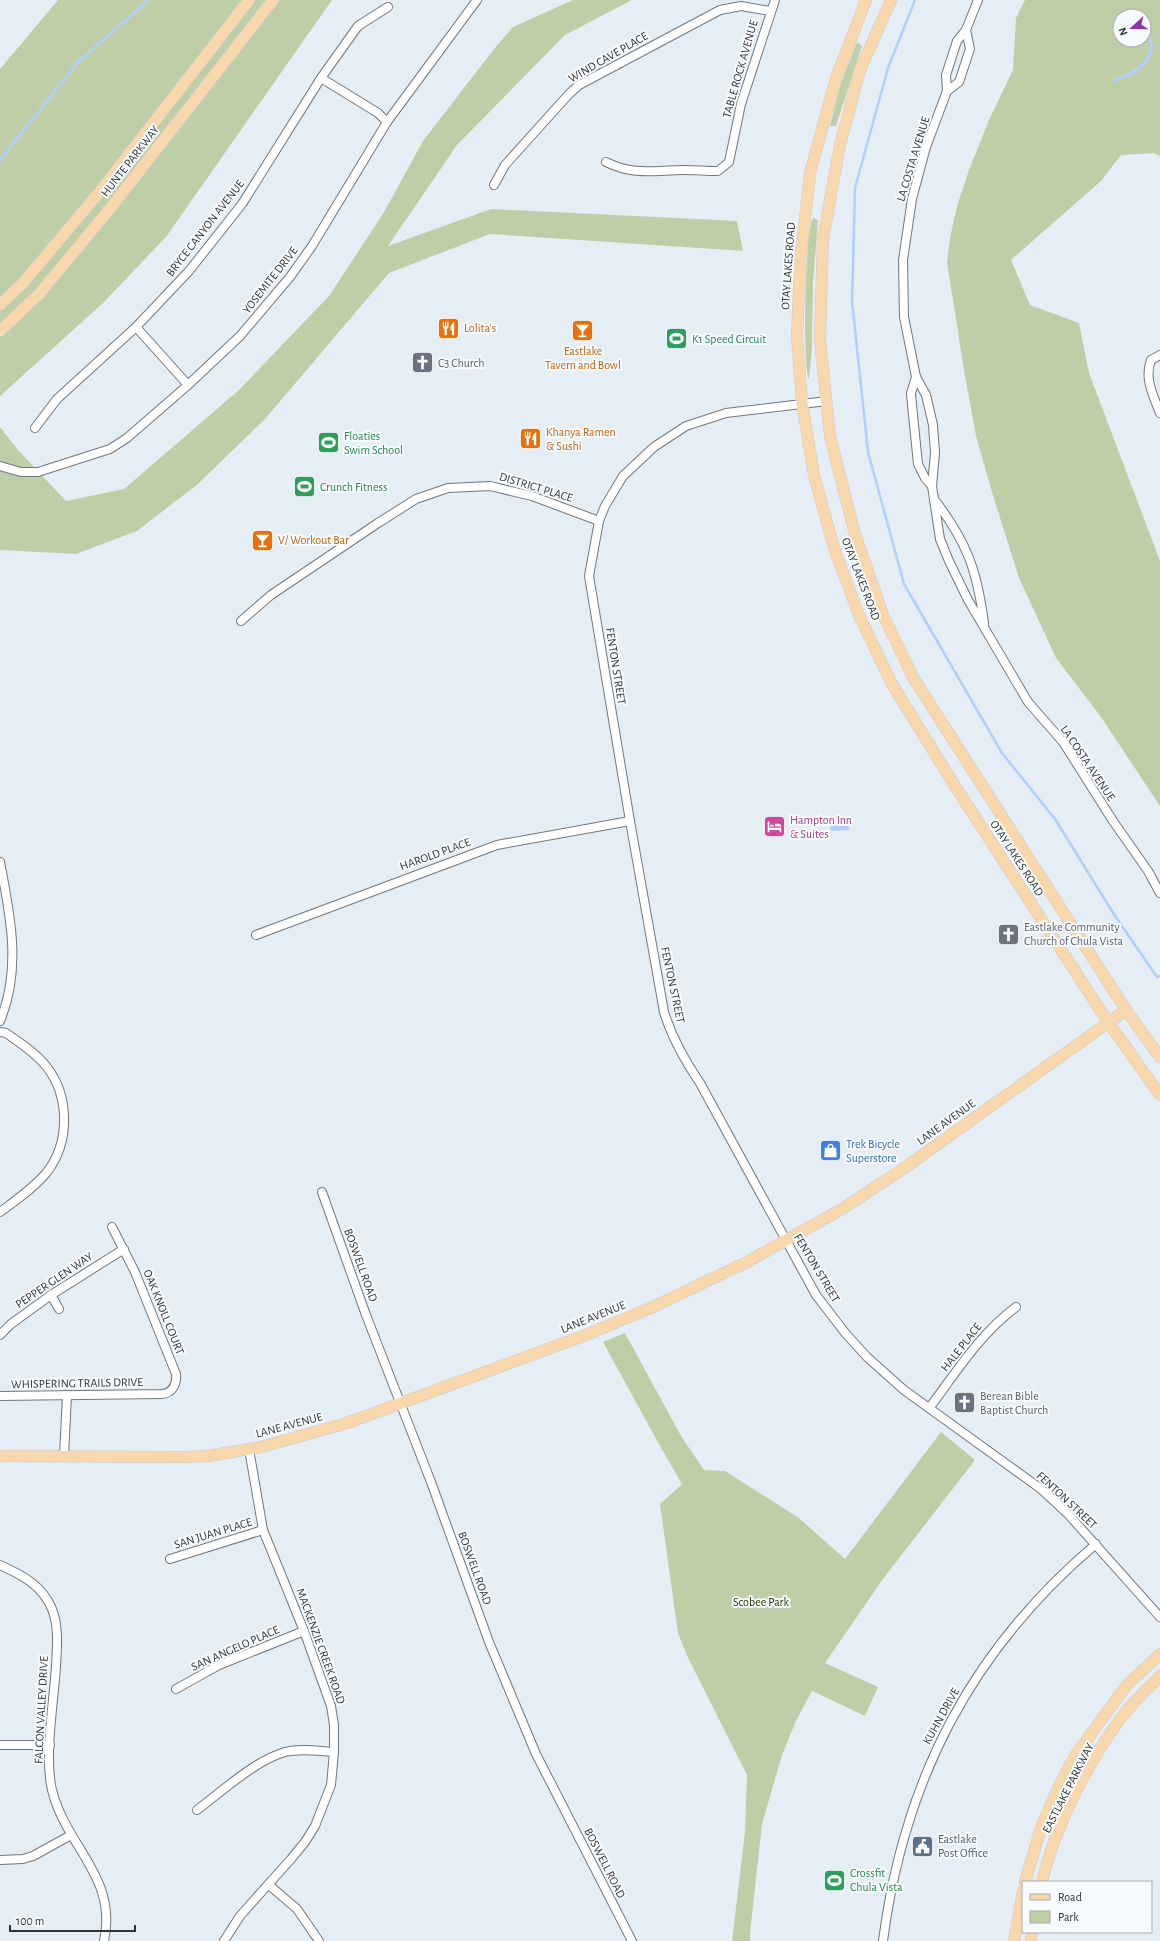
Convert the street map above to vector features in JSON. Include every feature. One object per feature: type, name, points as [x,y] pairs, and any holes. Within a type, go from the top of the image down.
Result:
[{"type":"main road","name":"HUNTE PARKWAY","points":[[0,305],[23,283],[102,189],[249,0]]},
{"type":"main road","name":"HUNTE PARKWAY","points":[[0,331],[40,293],[112,206],[273,0]]},
{"type":"main road","name":"OTAY LAKES ROAD","points":[[866,0],[836,78],[810,173],[800,263],[797,337],[802,403],[814,475],[834,548],[859,615],[892,684],[1108,1022],[1160,1094]]},
{"type":"main road","name":"OTAY LAKES ROAD","points":[[891,0],[860,70],[840,145],[823,239],[820,340],[830,436],[855,534],[883,615],[914,680],[1126,1010],[1160,1057]]},
{"type":"main road","name":"LANE AVENUE","points":[[0,1456],[208,1456],[261,1447],[347,1423],[622,1320],[740,1265],[842,1209],[903,1169],[1126,1010]]},
{"type":"main road","name":"EASTLAKE PARKWAY","points":[[1025,1881],[1041,1828],[1060,1784],[1075,1756],[1126,1686],[1160,1654]]},
{"type":"main road","name":"EASTLAKE PARKWAY","points":[[1042,1881],[1045,1867],[1064,1820],[1093,1761],[1121,1718],[1160,1676]]},
{"type":"main road","points":[[1014,1941],[1022,1897]]},
{"type":"street","name":"YOSEMITE DRIVE","points":[[0,466],[21,472],[38,472],[110,449],[128,438],[188,385],[240,336],[290,277],[312,246],[387,122],[477,0]]},
{"type":"street","name":"TABLE ROCK AVENUE","points":[[606,162],[615,166],[644,172],[683,170],[718,171],[729,162],[741,104],[770,11],[775,0]]},
{"type":"street","name":"LA COSTA AVENUE","points":[[978,0],[966,30],[957,42],[946,75],[947,92],[926,147],[912,199],[903,260],[904,318],[916,377],[926,395],[933,425],[934,453],[932,486],[940,538],[949,561],[968,600],[1028,702],[1063,742],[1113,821],[1148,871],[1160,893]]},
{"type":"street","name":"WIND CAVE PLACE","points":[[494,185],[505,165],[569,94],[579,85],[720,10],[741,6],[770,11]]},
{"type":"street","name":"BRYCE CANYON AVENUE","points":[[35,428],[57,399],[136,327],[189,271],[242,204],[321,78],[358,26],[388,7]]},
{"type":"street","name":"LA COSTA AVENUE","points":[[947,92],[959,82],[970,49],[966,30]]},
{"type":"street","points":[[321,78],[378,113],[387,122]]},
{"type":"street","points":[[136,327],[188,385]]},
{"type":"street","points":[[1160,355],[1151,360],[1147,369],[1147,379],[1160,413]]},
{"type":"street","name":"LA COSTA AVENUE","points":[[916,377],[911,392],[918,464],[925,478],[932,486]]},
{"type":"street","name":"FENTON STREET","points":[[827,401],[802,403],[712,416],[675,432],[654,447],[623,476],[605,506],[599,522],[590,576],[630,821],[664,1012],[670,1029],[689,1067],[700,1083],[816,1295],[846,1334],[867,1357],[904,1390],[930,1407],[1041,1489],[1096,1544],[1160,1617]]},
{"type":"street","name":"DISTRICT PLACE","points":[[241,621],[271,595],[378,523],[416,499],[448,488],[490,486],[532,496],[599,522]]},
{"type":"street","name":"LA COSTA AVENUE","points":[[933,498],[949,519],[968,553],[978,586],[984,626]]},
{"type":"street","name":"HAROLD PLACE","points":[[256,935],[497,845],[630,821]]},
{"type":"street","points":[[0,862],[11,919],[13,955],[7,992],[0,1020]]},
{"type":"street","points":[[0,1032],[6,1033],[46,1066],[56,1083],[61,1096],[64,1118],[61,1143],[48,1171],[36,1184],[0,1212]]},
{"type":"street","name":"BOSWELL ROAD","points":[[322,1192],[400,1403],[431,1482],[489,1642],[536,1754],[632,1941]]},
{"type":"street","name":"OAK KNOLL COURT","points":[[112,1227],[124,1249],[176,1374],[175,1384],[171,1390],[165,1394],[154,1394]]},
{"type":"street","name":"PEPPER GLEN WAY","points":[[0,1335],[11,1324],[51,1295],[124,1249]]},
{"type":"street","points":[[51,1295],[59,1310]]},
{"type":"street","name":"HALE PLACE","points":[[930,1407],[982,1336],[999,1319],[1016,1307]]},
{"type":"street","name":"WHISPERING TRAILS DRIVE","points":[[0,1396],[154,1394]]},
{"type":"street","points":[[64,1456],[67,1395]]},
{"type":"street","name":"MACKENZIE CREEK ROAD","points":[[224,1941],[240,1916],[269,1885],[305,1842],[315,1826],[331,1785],[334,1752],[334,1725],[331,1706],[304,1631],[263,1530],[249,1449]]},
{"type":"street","name":"SAN JUAN PLACE","points":[[170,1559],[263,1530]]},
{"type":"street","name":"KUHN DRIVE","points":[[883,1941],[889,1899],[910,1816],[934,1753],[947,1727],[978,1675],[1017,1622],[1068,1568],[1096,1544]]},
{"type":"street","name":"FALCON VALLEY DRIVE","points":[[0,1565],[33,1583],[45,1595],[53,1613],[57,1646],[49,1765],[52,1790],[71,1835],[89,1862],[103,1895],[106,1905],[107,1925],[104,1941]]},
{"type":"street","name":"SAN ANGELO PLACE","points":[[176,1689],[234,1659],[304,1631]]},
{"type":"street","points":[[0,1745],[50,1745]]},
{"type":"street","points":[[197,1810],[258,1764],[284,1752],[295,1750],[334,1752]]},
{"type":"street","points":[[0,1860],[23,1859],[33,1856],[71,1835]]},
{"type":"street","points":[[269,1885],[297,1909],[319,1941]]},
{"type":"green space","points":[[58,0],[332,0],[166,237],[102,304],[0,396],[0,69]]},
{"type":"green space","points":[[573,0],[632,0],[565,35],[457,145],[388,246],[491,209],[737,221],[743,251],[490,234],[389,273],[265,419],[198,484],[137,531],[76,554],[0,550],[0,427],[18,450],[66,501],[124,489],[239,390],[329,296],[384,212],[423,141],[494,49],[513,27]]},
{"type":"green space","points":[[1025,0],[1160,0],[1160,156],[1154,153],[1121,155],[1101,181],[1011,260],[1030,305],[1079,323],[1089,373],[1160,561],[1160,806],[1101,717],[1056,658],[1019,578],[976,436],[947,263],[950,238],[957,206],[969,170],[989,120],[1013,70],[1016,18]]},
{"type":"green space","points":[[857,42],[862,46],[836,126],[830,126],[841,83]]},
{"type":"green space","points":[[813,218],[818,220],[813,283],[812,348],[809,379],[806,350],[805,298],[808,247],[810,228]]},
{"type":"green space","name":"Scobee Park","points":[[625,1333],[681,1436],[704,1470],[725,1471],[799,1518],[845,1559],[941,1432],[975,1460],[883,1579],[825,1663],[878,1687],[865,1716],[812,1691],[796,1721],[782,1755],[762,1824],[750,1941],[732,1941],[745,1832],[747,1775],[688,1658],[678,1633],[660,1504],[682,1484],[603,1342]]},
{"type":"water","points":[[1152,42],[1153,46],[1152,53],[1143,67],[1121,80],[1113,82],[1112,80],[1126,74],[1140,65],[1149,53],[1150,48],[1152,48]]},
{"type":"water","points":[[846,819],[850,830],[831,831],[830,825]]},
{"type":"waterway","points":[[0,160],[79,61],[149,0]]},
{"type":"waterway","points":[[915,0],[888,68],[855,188],[852,301],[868,452],[904,584],[1002,753],[1055,819],[1115,916],[1157,977],[1160,976]]},
{"type":"place","name":"Lolita's","points":[[448,328]]},
{"type":"place","name":"Eastlake Tavern and Bowl","points":[[583,330]]},
{"type":"place","name":"K1 Speed Circuit","points":[[676,339]]},
{"type":"place","name":"C3 Church","points":[[422,363]]},
{"type":"place","name":"Khanya Ramen & Sushi","points":[[530,439]]},
{"type":"place","name":"Floaties Swim School","points":[[328,443]]},
{"type":"place","name":"Crunch Fitness","points":[[305,487]]},
{"type":"place","name":"V/ Workout Bar","points":[[263,540]]},
{"type":"place","name":"Hampton Inn & Suites","points":[[775,827]]},
{"type":"place","name":"Eastlake Community Church of Chula Vista","points":[[1009,934]]},
{"type":"place","name":"Trek Bicycle Superstore","points":[[831,1151]]},
{"type":"place","name":"Berean Bible Baptist Church","points":[[965,1403]]},
{"type":"place","name":"Eastlake Post Office","points":[[923,1846]]},
{"type":"place","name":"Crossfit Chula Vista","points":[[835,1880]]}]
